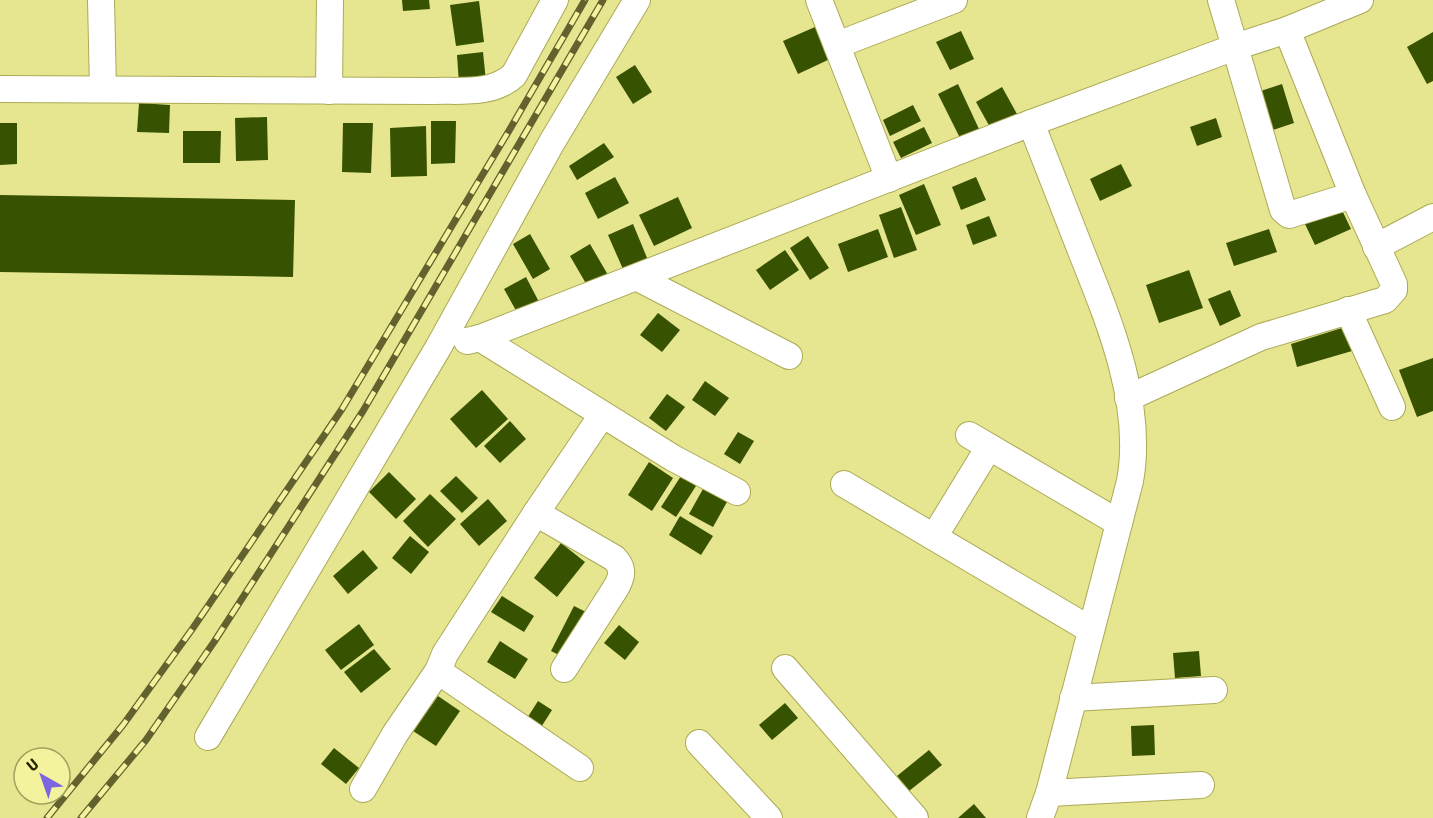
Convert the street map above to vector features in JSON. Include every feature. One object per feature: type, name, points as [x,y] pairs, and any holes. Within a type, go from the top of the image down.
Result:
[{"type":"street","points":[[101,0],[103,89]]},
{"type":"street","points":[[329,91],[330,0]]},
{"type":"street","points":[[0,89],[487,90],[498,87],[514,75],[555,0]]},
{"type":"street","points":[[208,737],[438,348],[552,142],[637,0]]},
{"type":"street","points":[[819,0],[889,179]]},
{"type":"street","points":[[837,45],[954,0]]},
{"type":"street","points":[[1221,0],[1282,210],[1289,215],[1353,195]]},
{"type":"street","points":[[438,348],[480,339],[1031,123],[1287,30],[1360,0]]},
{"type":"street","points":[[1130,408],[1261,337],[1385,300],[1394,290],[1394,284],[1353,195],[1287,30]]},
{"type":"street","points":[[1031,123],[1118,350],[1130,408],[1132,448],[1132,467],[1119,523],[1040,818]]},
{"type":"street","points":[[1376,247],[1433,217]]},
{"type":"street","points":[[638,278],[789,356]]},
{"type":"street","points":[[1348,310],[1392,406]]},
{"type":"street","points":[[480,339],[673,458],[736,492]]},
{"type":"street","points":[[363,789],[395,734],[438,671],[445,654],[602,415]]},
{"type":"street","points":[[934,537],[979,441],[1119,523]]},
{"type":"street","points":[[844,484],[1091,630]]},
{"type":"street","points":[[536,513],[614,558],[622,571],[617,586],[564,669]]},
{"type":"street","points":[[785,668],[915,818]]},
{"type":"street","points":[[438,671],[580,768]]},
{"type":"street","points":[[1073,698],[1214,690]]},
{"type":"street","points":[[699,743],[770,818]]},
{"type":"street","points":[[1048,793],[1201,785]]},
{"type":"building","points":[[402,0],[429,0],[430,9],[403,11]]},
{"type":"building","points":[[479,1],[484,42],[456,46],[450,5]]},
{"type":"building","points":[[815,27],[830,59],[798,74],[783,41]]},
{"type":"building","points":[[961,31],[974,59],[950,70],[936,42]]},
{"type":"building","points":[[1433,32],[1433,81],[1427,84],[1407,47]]},
{"type":"building","points":[[483,52],[486,81],[459,84],[457,55]]},
{"type":"building","points":[[635,65],[652,92],[633,104],[616,77]]},
{"type":"building","points":[[958,84],[979,129],[960,138],[938,94]]},
{"type":"building","points":[[1282,84],[1294,123],[1270,131],[1258,92]]},
{"type":"building","points":[[1002,87],[1017,114],[991,129],[976,102]]},
{"type":"building","points":[[139,103],[170,105],[169,133],[137,132]]},
{"type":"building","points":[[913,105],[921,121],[890,136],[883,120]]},
{"type":"building","points":[[267,117],[268,160],[236,161],[235,118]]},
{"type":"building","points":[[1216,118],[1222,137],[1197,146],[1190,127]]},
{"type":"building","points":[[431,121],[456,121],[455,163],[431,164]]},
{"type":"building","points":[[0,123],[17,123],[17,164],[0,165]]},
{"type":"building","points":[[343,123],[373,123],[371,173],[342,172]]},
{"type":"building","points":[[426,126],[427,176],[391,177],[390,128]]},
{"type":"building","points":[[924,127],[932,143],[901,158],[893,142]]},
{"type":"building","points":[[183,131],[221,131],[220,163],[183,163]]},
{"type":"building","points":[[604,143],[614,157],[577,180],[569,166]]},
{"type":"building","points":[[1121,164],[1132,186],[1100,201],[1090,179]]},
{"type":"building","points":[[615,177],[629,203],[598,219],[585,193]]},
{"type":"building","points":[[976,177],[986,200],[961,210],[952,187]]},
{"type":"building","points":[[924,184],[941,225],[916,235],[899,195]]},
{"type":"building","points":[[0,195],[295,200],[293,277],[0,272]]},
{"type":"building","points":[[678,197],[692,228],[654,246],[639,215]]},
{"type":"building","points":[[1340,206],[1351,229],[1315,245],[1304,222]]},
{"type":"building","points":[[901,207],[917,250],[894,258],[879,215]]},
{"type":"building","points":[[989,216],[997,236],[973,245],[966,225]]},
{"type":"building","points":[[633,224],[650,265],[626,276],[608,235]]},
{"type":"building","points":[[878,229],[888,257],[848,272],[838,244]]},
{"type":"building","points":[[1269,229],[1277,252],[1234,266],[1226,243]]},
{"type":"building","points":[[530,234],[550,269],[533,279],[513,244]]},
{"type":"building","points":[[808,236],[829,268],[810,280],[790,248]]},
{"type":"building","points":[[590,244],[608,275],[588,287],[570,256]]},
{"type":"building","points":[[785,250],[799,270],[770,290],[756,270]]},
{"type":"building","points":[[1189,270],[1203,308],[1159,323],[1146,285]]},
{"type":"building","points":[[526,277],[539,302],[518,314],[504,289]]},
{"type":"building","points":[[1230,290],[1241,316],[1220,326],[1208,299]]},
{"type":"building","points":[[658,313],[680,330],[662,352],[640,335]]},
{"type":"building","points":[[1345,327],[1352,351],[1297,367],[1291,344]]},
{"type":"building","points":[[1433,358],[1433,411],[1417,417],[1399,370]]},
{"type":"building","points":[[705,381],[729,398],[715,416],[692,400]]},
{"type":"building","points":[[482,390],[508,419],[476,448],[450,419]]},
{"type":"building","points":[[667,394],[685,407],[666,431],[649,418]]},
{"type":"building","points":[[510,421],[526,439],[500,463],[484,446]]},
{"type":"building","points":[[738,432],[754,441],[740,464],[724,454]]},
{"type":"building","points":[[649,462],[673,478],[652,511],[628,495]]},
{"type":"building","points":[[389,472],[416,499],[396,519],[369,492]]},
{"type":"building","points":[[456,476],[478,498],[462,513],[440,491]]},
{"type":"building","points":[[681,476],[696,486],[676,517],[661,507]]},
{"type":"building","points":[[703,489],[727,502],[713,527],[689,514]]},
{"type":"building","points":[[430,494],[456,519],[428,547],[403,521]]},
{"type":"building","points":[[488,499],[507,521],[479,546],[460,524]]},
{"type":"building","points":[[680,516],[713,536],[701,555],[669,535]]},
{"type":"building","points":[[410,536],[429,552],[411,574],[392,558]]},
{"type":"building","points":[[561,543],[585,562],[557,597],[534,578]]},
{"type":"building","points":[[363,550],[378,568],[348,594],[333,576]]},
{"type":"building","points":[[502,596],[534,616],[524,632],[491,612]]},
{"type":"building","points":[[574,606],[592,615],[569,660],[551,651]]},
{"type":"building","points":[[359,624],[374,645],[341,670],[325,650]]},
{"type":"building","points":[[619,625],[639,642],[625,660],[604,643]]},
{"type":"building","points":[[500,641],[528,659],[515,679],[487,662]]},
{"type":"building","points":[[374,649],[391,669],[361,693],[344,672]]},
{"type":"building","points":[[1199,651],[1201,676],[1175,678],[1173,653]]},
{"type":"building","points":[[438,696],[460,711],[436,746],[413,731]]},
{"type":"building","points":[[538,701],[552,710],[538,732],[524,723]]},
{"type":"building","points":[[785,703],[798,718],[772,740],[759,725]]},
{"type":"building","points":[[1154,725],[1155,755],[1132,756],[1131,726]]},
{"type":"building","points":[[334,748],[359,768],[346,784],[321,764]]},
{"type":"building","points":[[929,750],[942,765],[909,791],[897,776]]},
{"type":"building","points":[[974,804],[986,818],[958,818]]},
{"type":"railway","points":[[47,818],[123,725],[193,628],[342,409],[585,0]]},
{"type":"railway","points":[[81,818],[146,740],[214,642],[363,411],[603,0]]}]
